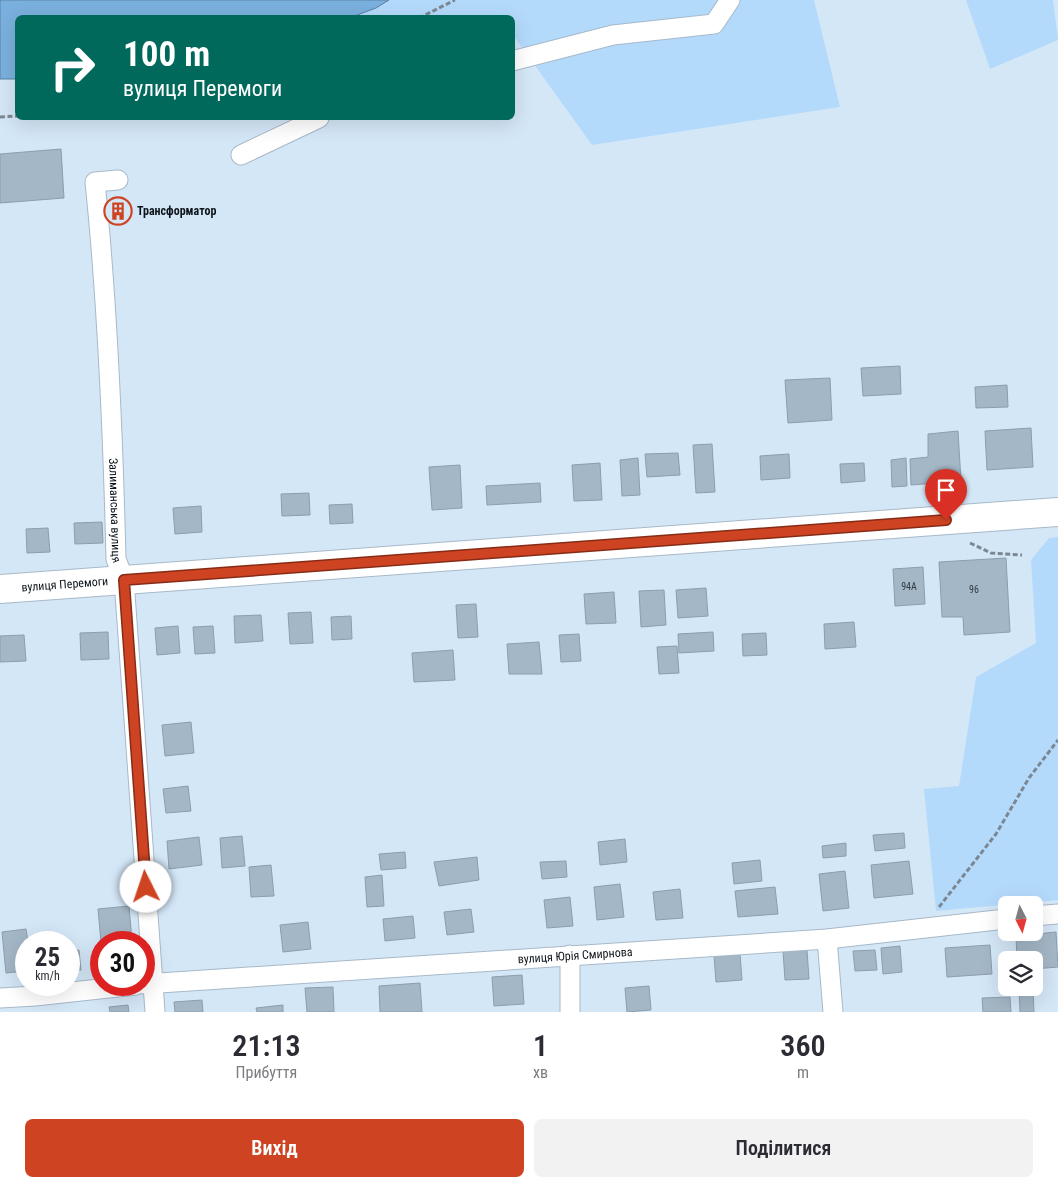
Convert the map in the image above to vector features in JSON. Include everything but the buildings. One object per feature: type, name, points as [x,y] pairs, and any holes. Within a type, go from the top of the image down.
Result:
[{"type":"main road","name":"вулиця Перемоги","points":[[0,589],[1058,512]]},
{"type":"street","points":[[515,60],[613,35],[714,24],[730,0]]},
{"type":"street","points":[[241,155],[315,120]]},
{"type":"street","name":"Залиманська вулиця","points":[[118,180],[95,182],[113,415],[116,560],[124,580],[141,931]]},
{"type":"street","points":[[1043,915],[1058,914]]},
{"type":"street","name":"вулиця Юрія Смирнова","points":[[155,983],[826,939],[998,920]]},
{"type":"street","points":[[826,939],[833,1012]]},
{"type":"street","points":[[570,955],[570,1012]]},
{"type":"street","name":"вулиця Юрія Смирнова","points":[[0,998],[90,990]]},
{"type":"street","name":"Залиманська вулиця","points":[[149,996],[155,1012]]},
{"type":"path","points":[[424,15],[455,0]]},
{"type":"path","points":[[0,117],[15,116]]},
{"type":"path","points":[[966,541],[991,553],[1022,555]]},
{"type":"path","points":[[936,911],[996,834],[1029,778],[1058,740]]},
{"type":"shaded area","points":[[0,0],[389,0],[376,8],[357,15],[15,15],[15,79],[0,79]]},
{"type":"shaded area","points":[[389,0],[814,0],[840,107],[592,145],[515,38],[515,15],[359,15]]},
{"type":"shaded area","points":[[966,0],[1053,0],[1058,40],[990,69]]},
{"type":"shaded area","points":[[1058,537],[1058,900],[1043,901],[1043,896],[998,896],[998,905],[936,911],[924,789],[959,786],[976,677],[1036,643],[1031,560],[1049,538]]},
{"type":"place","name":"Трансформатор","points":[[118,211]]},
{"type":"route","points":[[146,887],[124,580],[946,520]]}]
